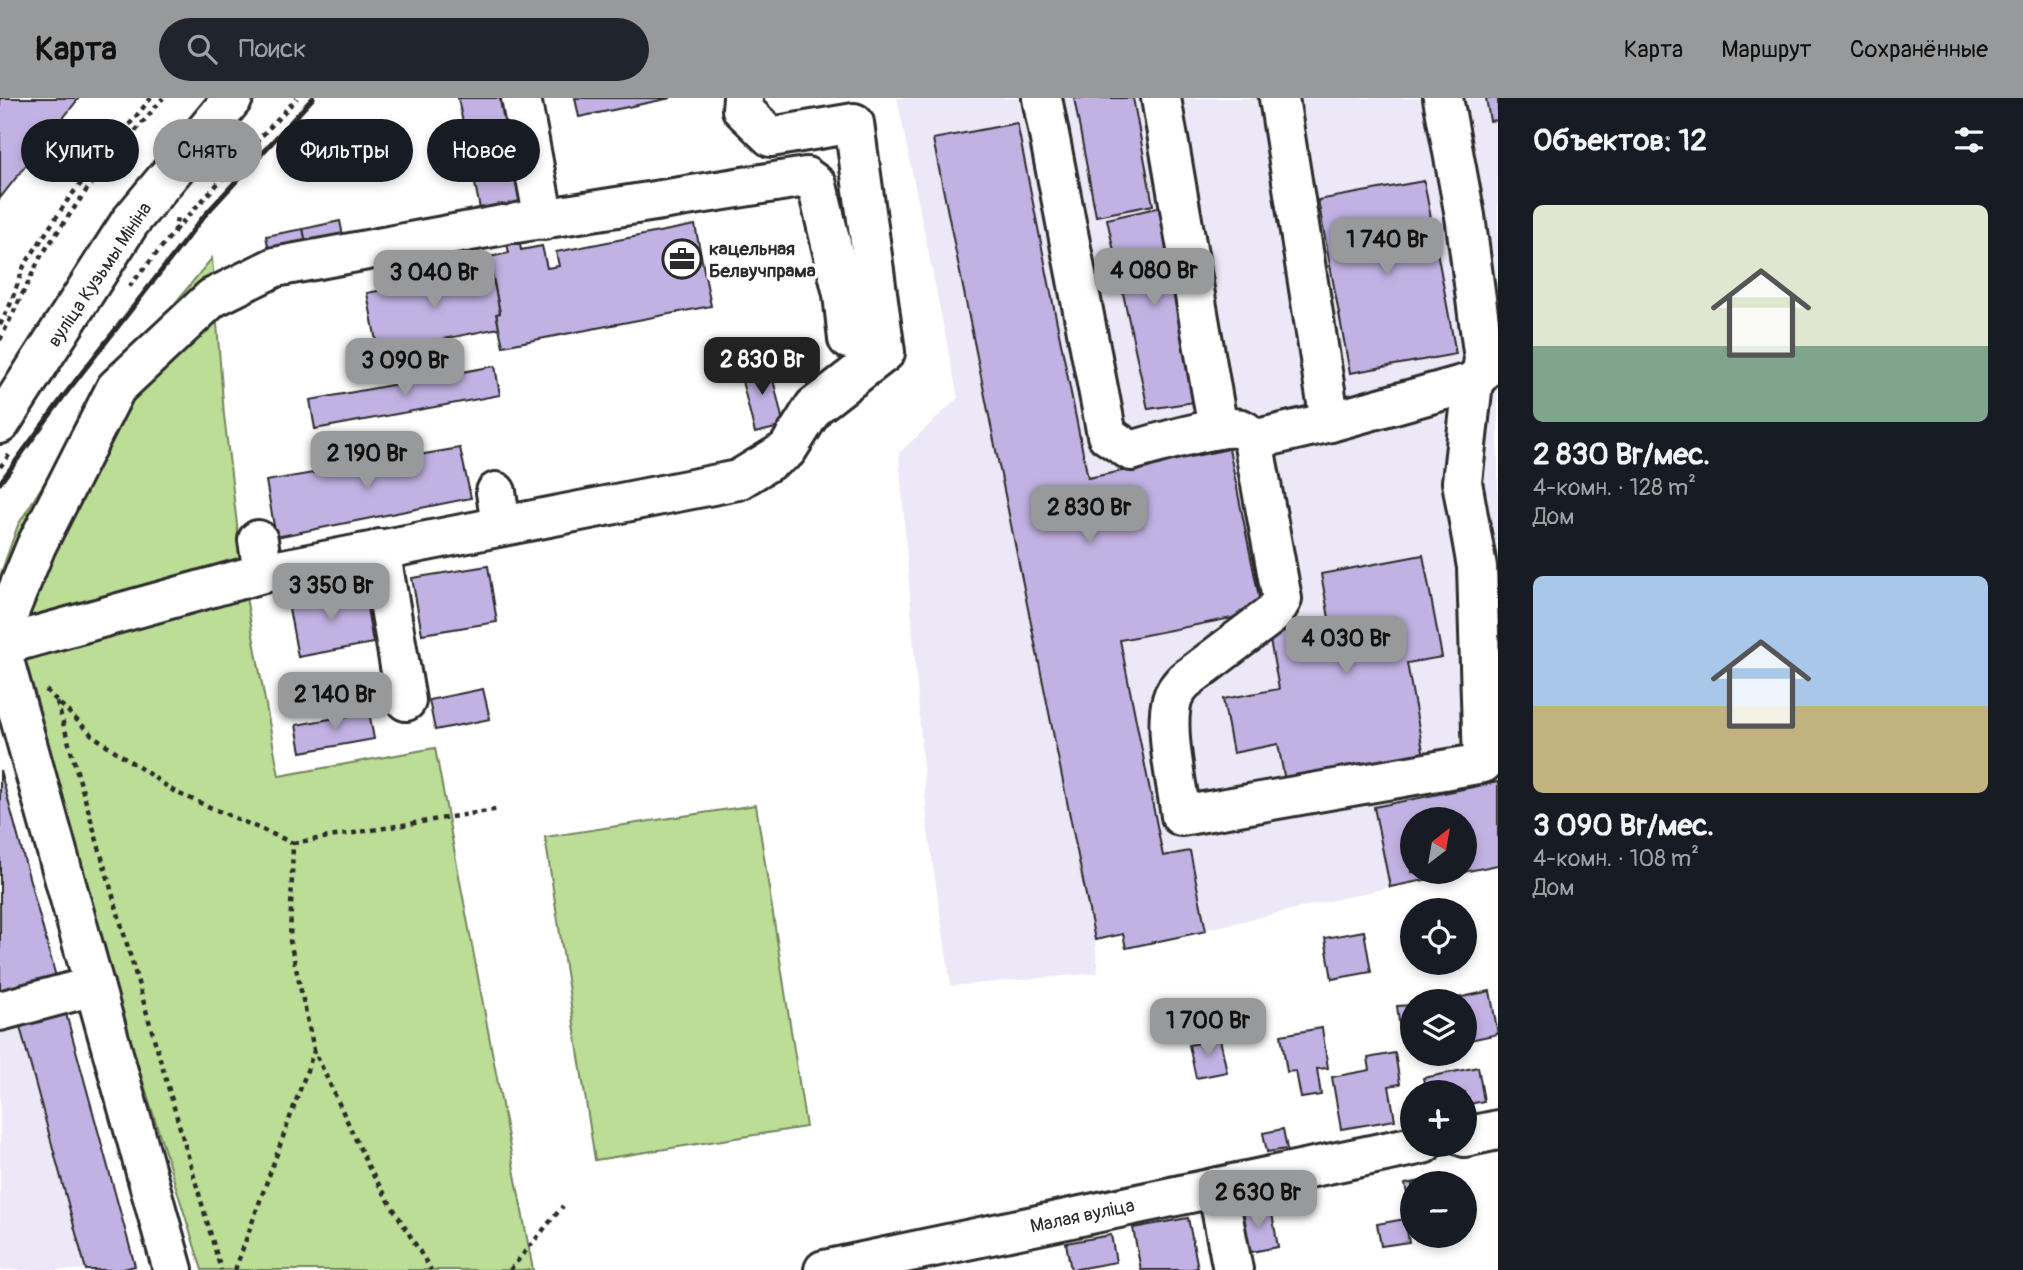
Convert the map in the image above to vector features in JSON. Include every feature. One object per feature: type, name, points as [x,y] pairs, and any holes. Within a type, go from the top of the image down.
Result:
[{"type":"street","name":"вуліца Кузьмы Мініна","points":[[0,424],[130,222],[233,98]]},
{"type":"street","points":[[521,98],[521,222]]},
{"type":"street","points":[[11,670],[260,557],[380,549],[505,513],[738,480],[787,450],[814,407],[885,352],[854,124],[771,137],[742,109],[743,98]]},
{"type":"street","points":[[1042,98],[1107,435],[1130,451],[1330,422],[1473,382],[1482,372],[1484,359],[1465,216],[1443,98]]},
{"type":"street","points":[[1161,98],[1235,434],[1282,599],[1274,613],[1184,681],[1176,690],[1172,701],[1171,742],[1181,816],[1483,763],[1477,568],[1462,482],[1473,382]]},
{"type":"street","points":[[1279,98],[1330,422]]},
{"type":"street","points":[[173,1270],[94,986],[11,670],[11,607],[36,546],[116,388],[212,298],[275,267],[521,222],[806,177],[817,185],[843,294],[848,339]]},
{"type":"street","points":[[505,513],[527,498],[588,487]]},
{"type":"street","points":[[380,549],[406,701]]},
{"type":"street","points":[[0,1011],[94,986]]},
{"type":"street","points":[[1477,1134],[1498,1130]]},
{"type":"street","name":"Малая вуліца","points":[[827,1270],[1400,1149]]},
{"type":"street","points":[[1217,1187],[1233,1270]]},
{"type":"path","points":[[0,325],[24,266],[54,220],[151,98]]},
{"type":"path","points":[[0,340],[41,256],[88,188],[163,98]]},
{"type":"path","points":[[174,232],[297,98]]},
{"type":"path","points":[[11,670],[57,701],[92,736],[175,792],[293,843],[500,809]]},
{"type":"path","points":[[57,701],[220,1270]]},
{"type":"path","points":[[293,843],[290,941],[314,1050],[370,1170],[431,1270]]},
{"type":"path","points":[[235,1270],[314,1050]]},
{"type":"path","points":[[510,1270],[563,1206]]},
{"type":"shaded area","points":[[897,98],[1498,98],[1498,865],[1477,869],[1477,807],[1400,807],[1400,884],[1405,884],[1126,948],[1123,934],[1095,939],[1098,973],[951,986],[928,832],[899,453],[958,398]]},
{"type":"shaded area","points":[[0,770],[61,994],[136,1270],[0,1270]]},
{"type":"green space","points":[[212,258],[224,415],[245,592],[279,776],[435,748],[533,1270],[202,1270],[0,625],[0,576],[18,525],[97,398]]},
{"type":"green space","points":[[756,805],[806,1127],[595,1160],[545,837]]},
{"type":"building","points":[[0,98],[79,98],[62,119],[21,119],[21,171],[0,198]]},
{"type":"building","points":[[458,98],[512,98],[516,119],[462,119]]},
{"type":"building","points":[[575,98],[671,98],[579,117]]},
{"type":"building","points":[[1074,98],[1133,98],[1153,205],[1096,216]]},
{"type":"building","points":[[1486,98],[1498,98],[1498,120],[1490,121]]},
{"type":"building","points":[[1017,123],[1088,478],[1229,449],[1262,612],[1120,640],[1163,856],[1190,851],[1206,931],[1126,948],[1123,934],[1095,940],[933,139]]},
{"type":"building","points":[[1424,181],[1456,354],[1350,373],[1318,200]]},
{"type":"building","points":[[475,182],[529,182],[533,204],[481,214]]},
{"type":"building","points":[[1161,207],[1201,401],[1148,409],[1107,219]]},
{"type":"building","points":[[513,208],[521,250],[542,246],[547,268],[559,266],[556,252],[695,225],[711,306],[503,346],[496,314],[500,313],[489,257],[509,253],[500,211]]},
{"type":"building","points":[[340,221],[345,246],[308,253],[303,229]]},
{"type":"building","points":[[303,229],[308,253],[271,260],[266,236]]},
{"type":"building","points":[[491,269],[500,313],[496,314],[499,328],[378,352],[367,293]]},
{"type":"building","points":[[769,362],[784,426],[755,433],[739,369]]},
{"type":"building","points":[[495,366],[500,395],[315,429],[310,400]]},
{"type":"building","points":[[460,448],[471,498],[276,537],[266,481]]},
{"type":"building","points":[[1423,555],[1442,657],[1407,663],[1424,756],[1285,781],[1278,744],[1233,753],[1223,699],[1279,689],[1268,629],[1329,618],[1321,574]]},
{"type":"building","points":[[488,566],[497,622],[422,634],[412,578]]},
{"type":"building","points":[[364,590],[373,643],[298,657],[288,603]]},
{"type":"building","points":[[483,689],[490,719],[435,730],[429,700]]},
{"type":"building","points":[[369,712],[374,739],[301,752],[296,725]]},
{"type":"building","points":[[0,770],[56,977],[0,992]]},
{"type":"building","points":[[1498,782],[1498,865],[1477,869],[1477,807],[1400,807],[1400,884],[1405,884],[1390,887],[1374,807]]},
{"type":"building","points":[[1364,931],[1371,972],[1332,979],[1325,938]]},
{"type":"building","points":[[1490,991],[1498,1034],[1477,1038],[1477,994]]},
{"type":"building","points":[[1397,1006],[1400,1006],[1400,1029]]},
{"type":"building","points":[[65,1010],[135,1266],[120,1270],[86,1270],[19,1023]]},
{"type":"building","points":[[1322,1028],[1328,1068],[1317,1069],[1321,1095],[1301,1098],[1296,1071],[1287,1072],[1281,1035]]},
{"type":"building","points":[[1220,1039],[1227,1072],[1196,1078],[1189,1045]]},
{"type":"building","points":[[1395,1053],[1400,1084],[1389,1086],[1395,1120],[1341,1129],[1332,1077],[1370,1070],[1368,1058]]},
{"type":"building","points":[[1478,1067],[1484,1101],[1477,1102],[1477,1080],[1423,1078]]},
{"type":"building","points":[[1283,1129],[1287,1149],[1267,1152],[1263,1133]]},
{"type":"building","points":[[1271,1208],[1278,1247],[1246,1253],[1238,1214]]},
{"type":"building","points":[[1188,1218],[1198,1268],[1141,1270],[1133,1228]]},
{"type":"building","points":[[1400,1220],[1400,1243],[1381,1246],[1377,1224]]},
{"type":"building","points":[[1111,1235],[1116,1262],[1071,1270],[1066,1243]]},
{"type":"railway","points":[[0,483],[63,397],[204,216],[313,98]]},
{"type":"place","name":"кацельная Белвучпрама","points":[[682,259]]}]
